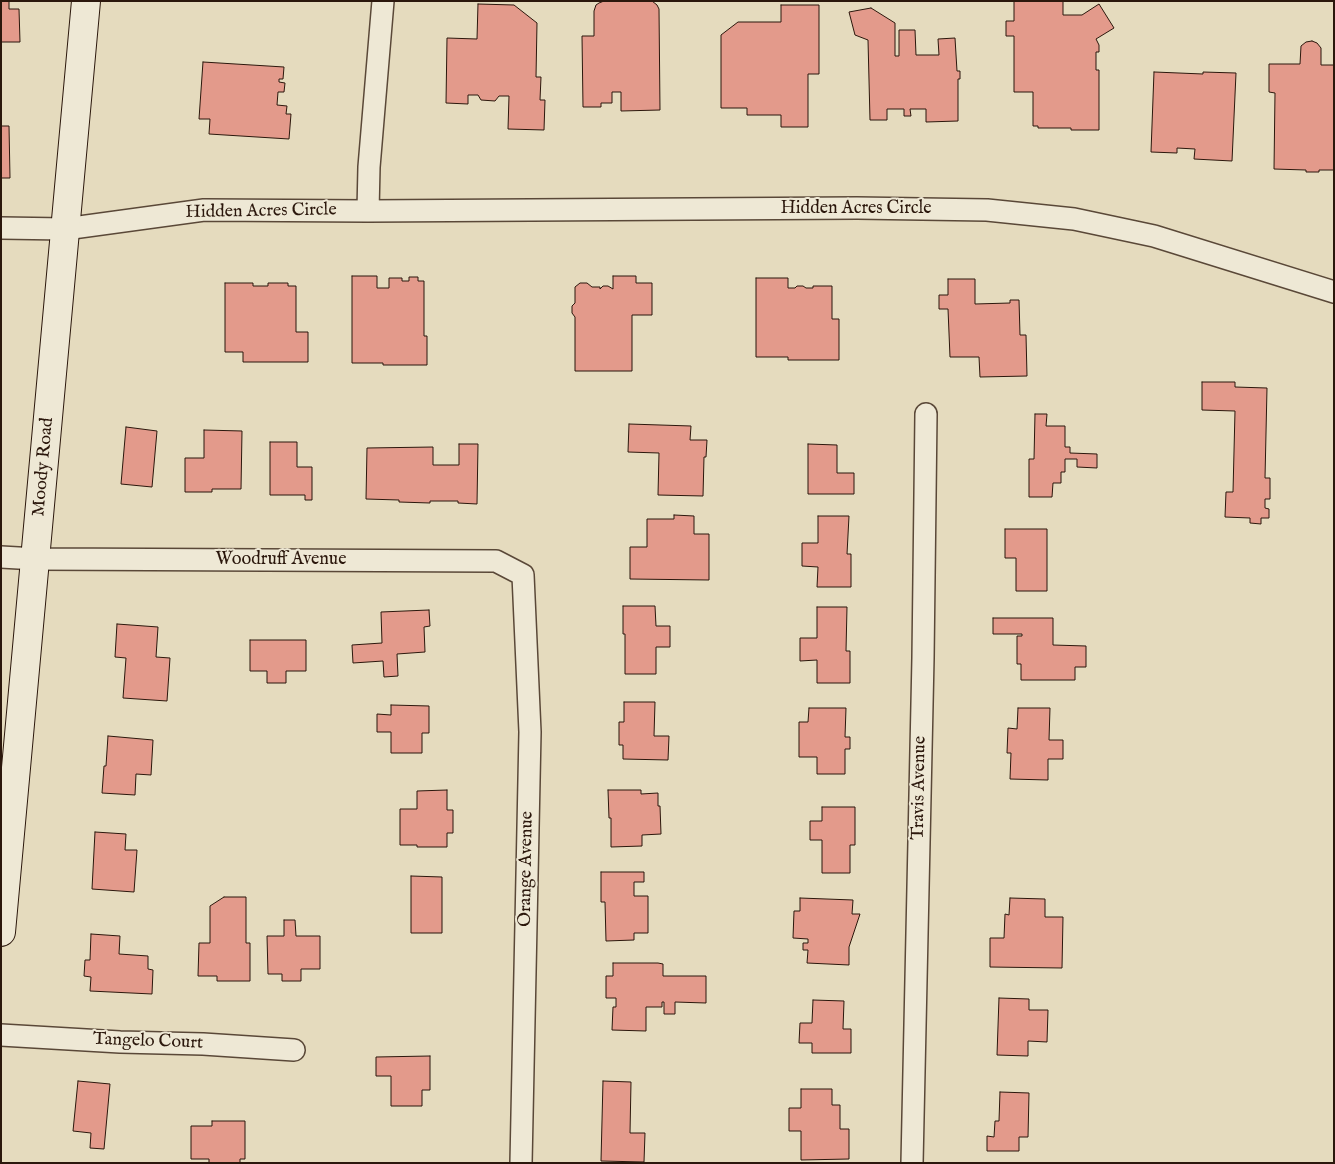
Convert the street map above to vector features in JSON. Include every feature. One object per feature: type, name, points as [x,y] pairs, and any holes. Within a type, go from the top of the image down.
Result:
[{"type":"street","name":"Moody Road","points":[[1,932],[86,1]]},
{"type":"street","points":[[368,211],[369,167],[383,1]]},
{"type":"street","name":"Hidden Acres Circle","points":[[1,228],[65,229],[204,210],[368,211],[857,208],[987,210],[1074,219],[1154,236],[1334,292]]},
{"type":"street","name":"Travis Avenue","points":[[912,1163],[923,658],[926,414]]},
{"type":"street","name":"Woodruff Avenue","points":[[1,557],[36,559],[496,561],[523,576]]},
{"type":"street","name":"Orange Avenue","points":[[521,1163],[530,732],[523,576]]},
{"type":"street","name":"Tangelo Court","points":[[1,1035],[294,1050]]},
{"type":"building","points":[[1,1],[9,1],[9,9],[19,9],[20,42],[1,42]]},
{"type":"building","points":[[604,1],[652,1],[659,9],[660,110],[621,111],[621,92],[612,92],[612,103],[601,103],[601,107],[583,107],[582,36],[594,36],[594,11],[596,5]]},
{"type":"building","points":[[1014,1],[1063,1],[1063,15],[1082,15],[1099,4],[1114,28],[1096,39],[1099,45],[1099,52],[1096,52],[1096,70],[1099,70],[1099,130],[1038,128],[1038,126],[1033,126],[1033,92],[1014,92],[1014,36],[1006,36],[1006,21],[1014,21]]},
{"type":"building","points":[[478,4],[514,5],[537,23],[536,77],[541,77],[540,100],[545,100],[544,130],[508,129],[509,96],[499,96],[495,101],[481,100],[478,95],[468,95],[468,104],[446,103],[447,38],[477,39]]},
{"type":"building","points":[[781,5],[819,5],[819,74],[808,74],[808,127],[781,127],[781,115],[747,115],[747,108],[721,108],[721,35],[738,22],[781,22]]},
{"type":"building","points":[[871,8],[895,23],[895,56],[899,56],[899,30],[915,30],[916,55],[939,55],[938,39],[955,38],[957,71],[960,71],[960,79],[958,79],[958,121],[926,122],[926,109],[910,109],[911,116],[904,116],[904,109],[887,109],[887,120],[870,120],[868,40],[855,35],[849,12]]},
{"type":"building","points":[[1312,41],[1321,48],[1321,65],[1334,65],[1334,170],[1306,172],[1306,170],[1274,169],[1275,93],[1269,92],[1269,64],[1300,64],[1301,46],[1306,42]]},
{"type":"building","points":[[203,62],[284,67],[283,79],[279,79],[279,82],[285,83],[284,92],[278,92],[277,105],[287,106],[286,114],[291,114],[289,139],[209,134],[210,119],[199,119]]},
{"type":"building","points":[[1154,72],[1236,73],[1232,161],[1194,159],[1195,149],[1177,148],[1177,153],[1151,152]]},
{"type":"building","points":[[1,126],[9,126],[10,178],[1,178]]},
{"type":"building","points":[[352,276],[377,276],[377,288],[389,288],[389,278],[402,278],[402,281],[409,281],[409,277],[418,277],[418,281],[424,281],[424,336],[427,336],[427,365],[352,363]]},
{"type":"building","points":[[613,276],[636,276],[636,283],[652,283],[652,315],[632,315],[632,371],[575,371],[575,317],[572,313],[572,306],[575,303],[575,287],[580,283],[587,283],[592,287],[600,287],[600,289],[603,286],[608,286],[613,289]]},
{"type":"building","points":[[756,278],[788,278],[788,288],[795,288],[797,286],[813,288],[813,286],[832,286],[832,319],[839,319],[839,360],[788,360],[788,357],[756,357]]},
{"type":"building","points":[[948,279],[975,279],[975,304],[1010,303],[1010,300],[1019,300],[1020,335],[1026,335],[1027,376],[980,377],[979,357],[950,357],[948,309],[939,309],[939,295],[948,295]]},
{"type":"building","points":[[225,283],[253,283],[253,286],[268,286],[268,283],[288,283],[288,286],[296,286],[296,332],[308,332],[308,362],[243,362],[243,352],[225,352]]},
{"type":"building","points":[[1202,382],[1235,382],[1235,387],[1267,388],[1265,478],[1270,478],[1270,499],[1265,499],[1265,508],[1269,509],[1269,518],[1261,518],[1261,524],[1250,523],[1250,518],[1225,517],[1226,492],[1233,492],[1235,411],[1202,410]]},
{"type":"building","points":[[1035,414],[1047,414],[1046,426],[1065,426],[1065,447],[1070,447],[1070,453],[1097,454],[1097,468],[1077,467],[1077,459],[1065,459],[1065,472],[1061,472],[1061,483],[1053,483],[1052,497],[1029,497],[1029,459],[1034,459]]},
{"type":"building","points":[[629,424],[691,426],[690,440],[707,440],[706,457],[704,457],[703,496],[658,495],[659,453],[628,452]]},
{"type":"building","points":[[126,427],[157,431],[152,487],[121,484]]},
{"type":"building","points":[[204,430],[242,431],[241,489],[212,489],[212,492],[185,492],[185,458],[204,458]]},
{"type":"building","points":[[270,442],[297,442],[297,467],[312,467],[312,500],[305,500],[305,495],[270,495]]},
{"type":"building","points":[[459,444],[478,444],[477,504],[458,503],[458,501],[430,501],[430,503],[366,499],[367,448],[433,447],[433,465],[459,465]]},
{"type":"building","points":[[808,444],[837,445],[837,473],[854,473],[854,494],[808,494]]},
{"type":"building","points":[[674,515],[694,516],[694,534],[709,534],[709,580],[630,579],[630,547],[647,547],[647,519],[674,519]]},
{"type":"building","points":[[818,516],[849,516],[847,554],[851,554],[851,587],[817,587],[818,567],[802,566],[802,543],[818,543]]},
{"type":"building","points":[[1005,529],[1047,529],[1047,591],[1016,591],[1016,558],[1005,558]]},
{"type":"building","points":[[623,606],[655,606],[656,626],[670,626],[670,647],[656,647],[656,674],[625,674]]},
{"type":"building","points":[[817,607],[847,607],[846,651],[850,651],[850,683],[817,683],[817,660],[800,661],[800,638],[817,638]]},
{"type":"building","points":[[429,610],[430,626],[424,627],[425,652],[397,654],[398,676],[384,677],[383,661],[353,663],[352,645],[382,643],[381,612]]},
{"type":"building","points":[[993,618],[1053,618],[1053,645],[1086,646],[1086,667],[1075,667],[1075,680],[1021,680],[1021,664],[1017,664],[1017,636],[1022,636],[1022,634],[993,634]]},
{"type":"building","points":[[117,624],[158,627],[156,657],[170,658],[167,701],[123,698],[126,658],[115,657]]},
{"type":"building","points":[[250,640],[306,640],[306,671],[286,671],[286,683],[267,683],[267,671],[250,671]]},
{"type":"building","points":[[624,702],[655,702],[654,736],[669,736],[668,760],[623,759],[623,745],[619,745],[619,722],[624,722]]},
{"type":"building","points":[[391,705],[429,706],[429,733],[422,733],[422,753],[391,753],[391,732],[377,732],[377,714],[391,715]]},
{"type":"building","points":[[809,708],[846,708],[845,737],[850,737],[850,749],[845,749],[845,774],[817,774],[817,757],[799,757],[799,722],[808,722]]},
{"type":"building","points":[[1018,708],[1050,708],[1049,740],[1063,740],[1063,759],[1048,759],[1048,780],[1010,779],[1011,753],[1007,753],[1008,728],[1017,729]]},
{"type":"building","points":[[108,736],[153,740],[151,775],[136,774],[135,795],[102,793]]},
{"type":"building","points":[[447,790],[447,810],[453,810],[453,833],[447,833],[447,847],[400,845],[400,809],[417,809],[417,791]]},
{"type":"building","points":[[608,790],[641,790],[641,794],[658,793],[661,834],[642,835],[642,846],[611,847],[611,818],[609,818]]},
{"type":"building","points":[[822,807],[855,807],[855,845],[850,845],[850,873],[822,873],[822,840],[810,840],[810,821],[822,821]]},
{"type":"building","points":[[95,832],[126,834],[125,850],[137,850],[134,892],[92,889]]},
{"type":"building","points":[[601,872],[644,872],[644,882],[634,882],[634,896],[648,896],[648,933],[634,933],[634,940],[606,941],[605,902],[601,902]]},
{"type":"building","points":[[411,876],[442,877],[442,933],[411,933]]},
{"type":"building","points":[[224,897],[246,897],[246,943],[250,943],[250,981],[217,981],[217,976],[198,976],[199,943],[210,943],[210,906]]},
{"type":"building","points":[[800,898],[853,900],[852,914],[860,914],[849,947],[849,965],[807,963],[808,950],[803,950],[803,943],[808,943],[808,939],[793,938],[794,911],[800,911]]},
{"type":"building","points":[[1010,898],[1045,899],[1045,917],[1063,917],[1062,968],[990,967],[990,938],[1004,938],[1005,914],[1009,915]]},
{"type":"building","points":[[284,920],[295,920],[296,936],[320,936],[320,969],[301,969],[301,981],[282,981],[282,974],[268,974],[267,936],[284,936]]},
{"type":"building","points":[[91,934],[120,936],[119,954],[148,956],[148,969],[153,970],[152,994],[90,991],[91,977],[84,976],[85,960],[90,960]]},
{"type":"building","points":[[613,963],[658,963],[663,964],[663,976],[706,976],[706,1003],[675,1002],[675,1014],[664,1014],[664,1002],[662,1002],[662,1007],[646,1007],[646,1031],[612,1030],[613,1007],[616,1007],[616,998],[606,998],[606,976],[613,976]]},
{"type":"building","points":[[999,998],[1029,999],[1029,1010],[1048,1010],[1047,1042],[1028,1041],[1028,1056],[997,1055]]},
{"type":"building","points":[[813,1000],[844,1001],[843,1029],[851,1029],[851,1053],[812,1053],[812,1043],[799,1043],[800,1023],[812,1023]]},
{"type":"building","points":[[430,1056],[430,1090],[422,1090],[422,1106],[391,1106],[391,1076],[376,1076],[376,1057]]},
{"type":"building","points":[[78,1081],[110,1084],[104,1149],[90,1148],[91,1133],[73,1131]]},
{"type":"building","points":[[603,1081],[631,1082],[630,1133],[645,1133],[644,1162],[601,1161]]},
{"type":"building","points":[[801,1089],[832,1089],[832,1105],[840,1105],[840,1129],[849,1129],[849,1159],[801,1160],[801,1131],[789,1131],[789,1108],[801,1108]]},
{"type":"building","points":[[1000,1092],[1029,1093],[1028,1137],[1019,1137],[1019,1151],[987,1151],[987,1136],[994,1137],[995,1121],[999,1121]]},
{"type":"building","points":[[212,1121],[245,1121],[245,1159],[240,1159],[240,1163],[209,1163],[209,1159],[191,1159],[191,1126],[212,1126]]}]
